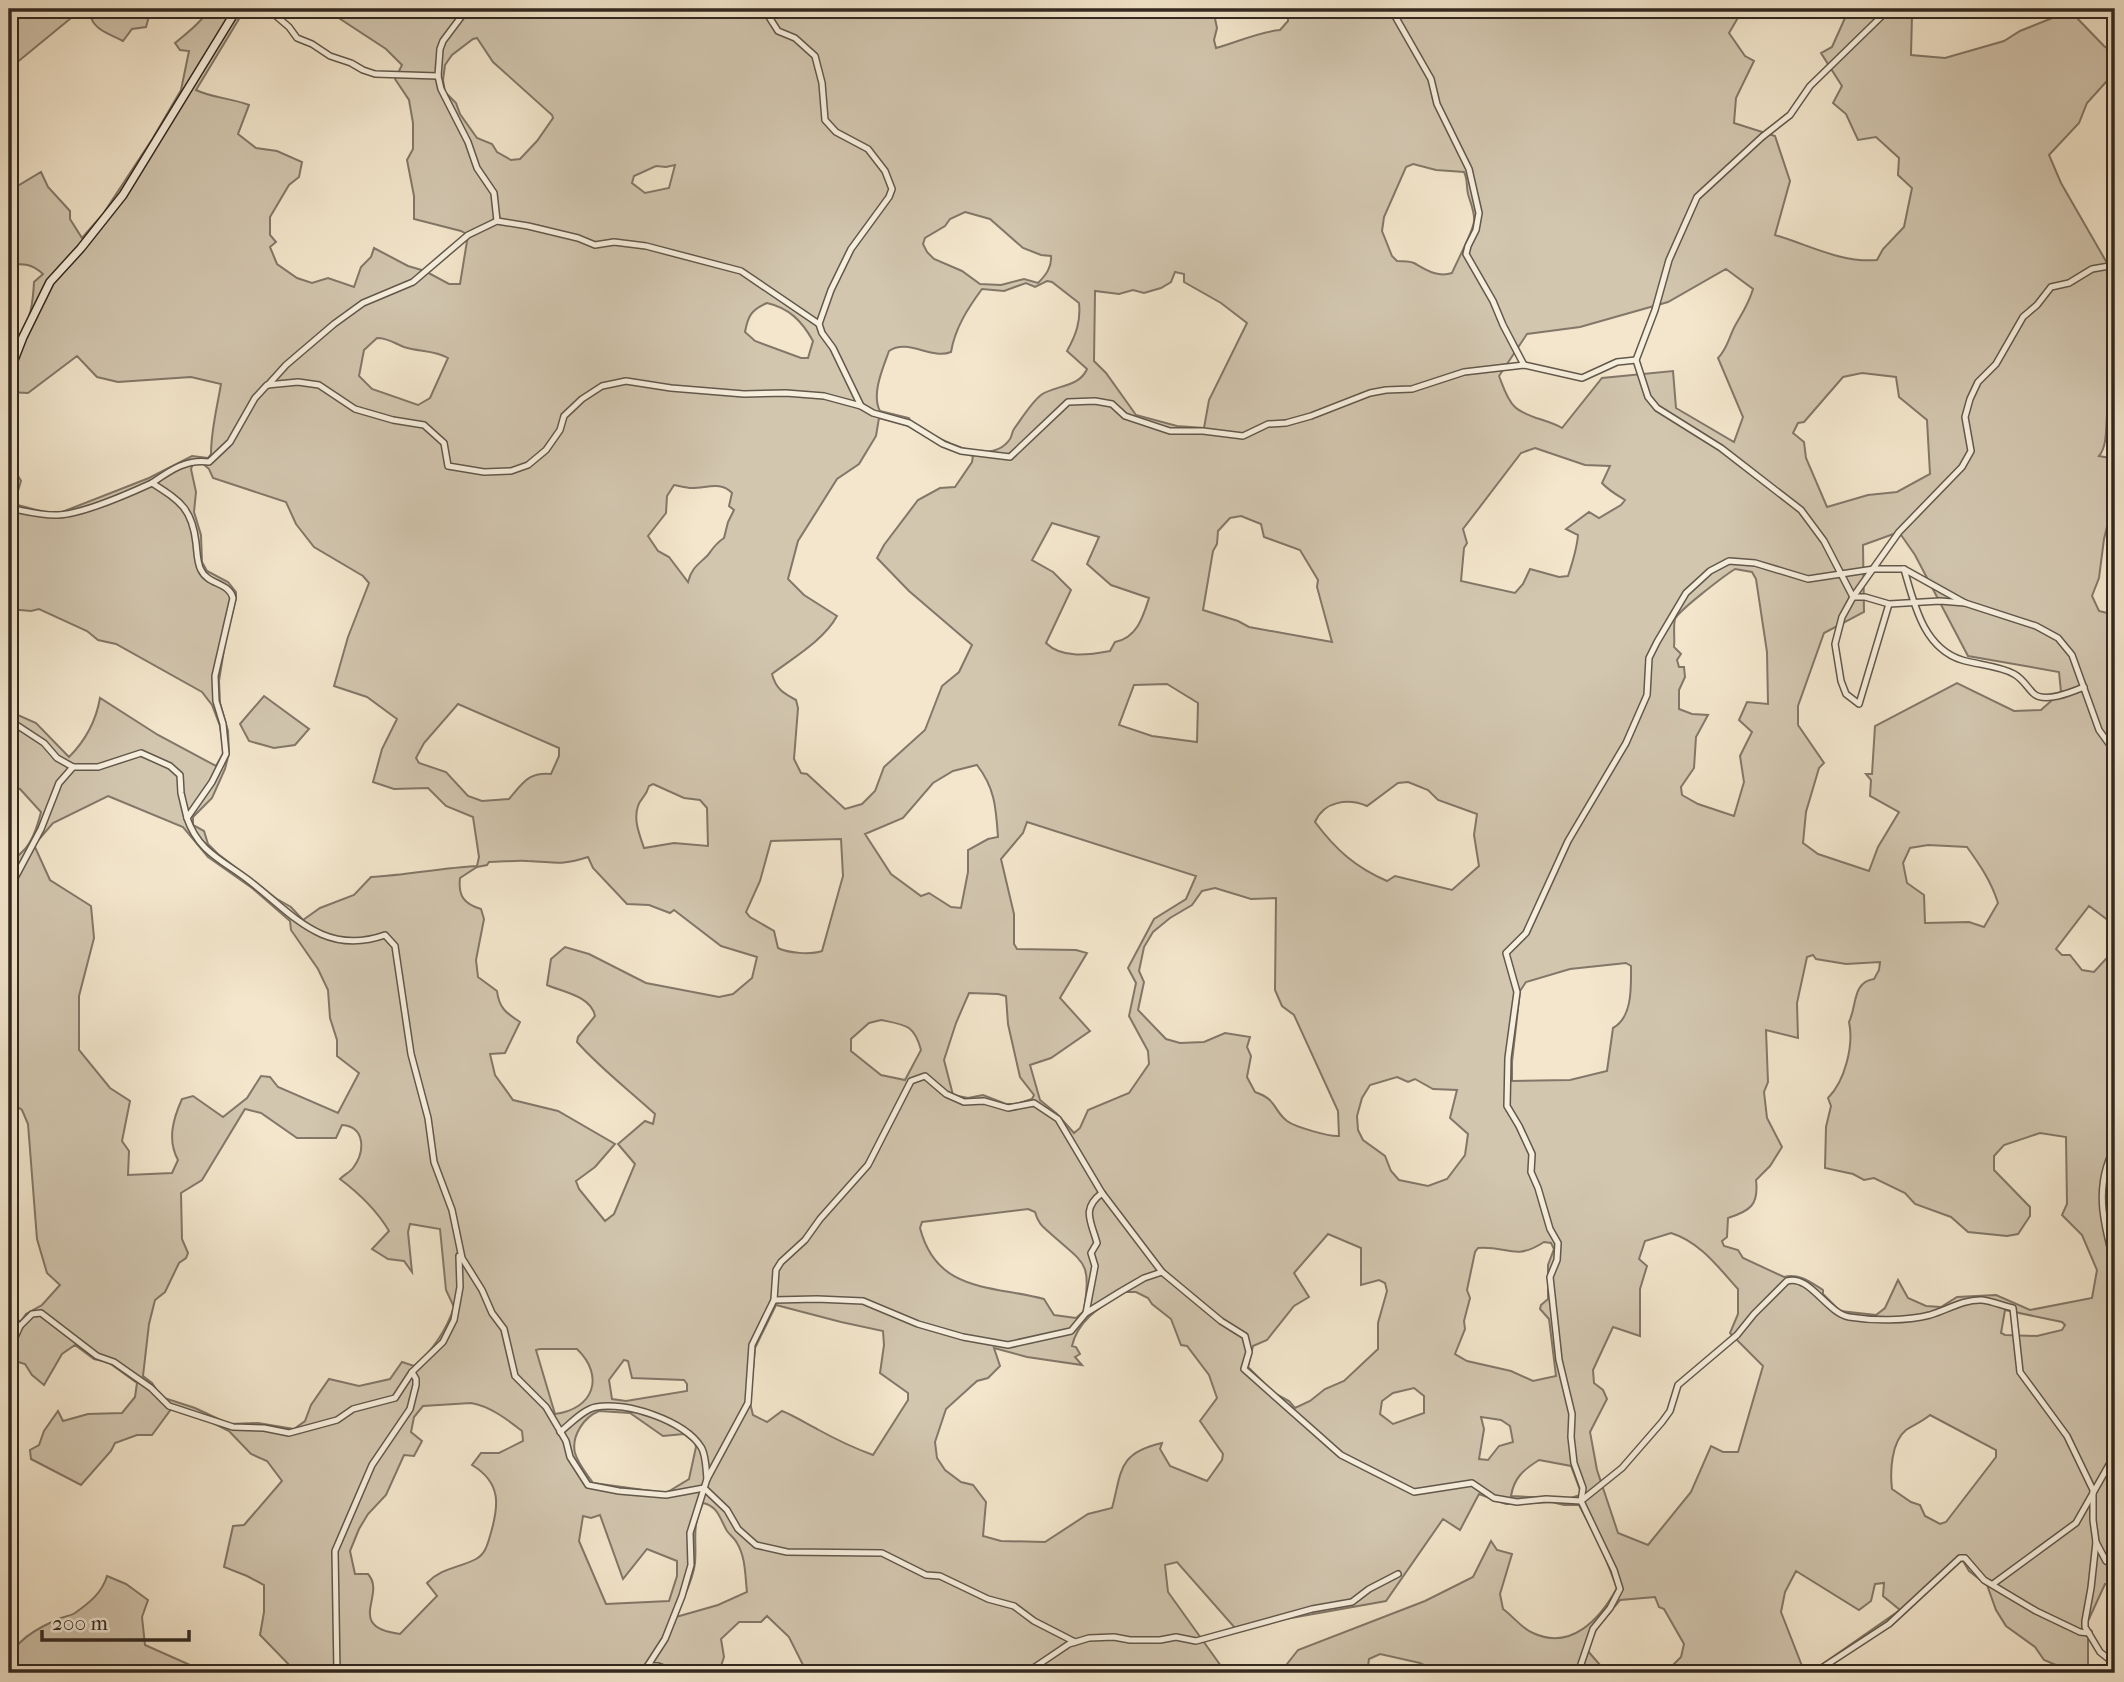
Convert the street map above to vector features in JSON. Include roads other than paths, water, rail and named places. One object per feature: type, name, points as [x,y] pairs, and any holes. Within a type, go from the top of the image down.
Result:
[{"type":"street","points":[[9,373],[50,282],[123,195],[237,9]]},
{"type":"street","points":[[268,9],[289,27],[297,38],[312,44],[330,57],[375,74],[438,76]]},
{"type":"street","points":[[467,9],[443,41],[438,76],[441,89],[468,142],[477,168],[494,193],[497,221]]},
{"type":"street","points":[[764,9],[778,32],[795,38],[815,56],[822,83],[825,120],[830,127],[868,149],[885,171],[892,188],[889,197],[851,249],[831,290],[819,324]]},
{"type":"street","points":[[1391,9],[1431,79],[1437,104],[1469,169],[1479,212],[1476,230],[1466,254],[1493,301],[1524,365]]},
{"type":"street","points":[[1853,597],[1824,541],[1801,510],[1721,447],[1657,408],[1648,397],[1636,360],[1655,310],[1669,260],[1697,197],[1790,115],[1811,86],[1889,9]]},
{"type":"street","points":[[9,508],[60,515],[115,499],[152,483],[184,463],[195,460],[209,462],[230,442],[255,398],[286,365],[334,324],[363,303],[413,282],[468,235],[497,221],[541,229],[595,245],[614,242],[646,246],[741,271],[819,324],[842,364],[861,406]]},
{"type":"street","points":[[1889,604],[1859,704],[1846,694],[1841,681],[1835,644],[1842,617],[1899,532],[1962,467],[1971,451],[1965,417],[1978,382],[1996,364],[2023,317],[2051,287],[2068,283],[2092,269],[2115,265]]},
{"type":"street","points":[[267,385],[298,382],[319,384],[355,409],[393,420],[424,425],[444,443],[447,466],[484,472],[511,471],[528,465],[546,450],[561,430],[564,416],[582,399],[602,386],[626,381],[744,394],[811,395],[861,406],[909,424],[961,451],[1010,457],[1068,402],[1095,401],[1112,404],[1125,416],[1170,430],[1243,436],[1268,424],[1286,423],[1311,416],[1370,393],[1412,389],[1464,372],[1524,365],[1581,378],[1617,362],[1636,360]]},
{"type":"street","points":[[152,483],[184,505],[194,528],[201,572],[209,581],[227,588],[233,598],[215,676],[216,701],[223,724],[226,754],[212,782],[187,818]]},
{"type":"street","points":[[1578,1673],[1593,1629],[1610,1608],[1620,1589],[1614,1570],[1581,1501],[1583,1488],[1574,1463],[1572,1415],[1554,1326],[1550,1277],[1557,1259],[1558,1243],[1550,1229],[1531,1172],[1532,1154],[1507,1106],[1508,1058],[1517,992],[1506,953],[1526,933],[1568,841],[1626,743],[1647,695],[1649,658],[1686,593],[1710,571],[1729,561],[1755,563],[1808,579],[1874,569],[1904,569],[1965,603],[2036,626],[2058,638],[2073,655],[2099,730],[2115,752]]},
{"type":"street","points":[[1904,569],[1919,617],[1935,643],[1958,659],[2013,673],[2035,696],[2041,698],[2084,687]]},
{"type":"street","points":[[1853,597],[1865,597],[1889,604],[1914,601],[1965,603]]},
{"type":"street","points":[[9,720],[44,743],[57,758],[73,766],[98,767],[141,753],[170,766],[180,775],[181,793],[191,830],[211,854],[247,879],[298,923],[325,935],[350,941],[369,941],[385,935],[395,946],[409,1042],[428,1118],[434,1162],[452,1210],[462,1258],[482,1290],[492,1313],[504,1329],[515,1376],[546,1407],[566,1441],[569,1457],[588,1485],[666,1495],[704,1488]]},
{"type":"street","points":[[9,889],[41,829],[59,783],[73,766]]},
{"type":"street","points":[[643,1673],[665,1639],[682,1596],[691,1565],[690,1533],[707,1479],[748,1403],[752,1345],[774,1300],[776,1270],[868,1165],[911,1081],[925,1076],[946,1094],[964,1102],[984,1101],[1009,1108],[1034,1103],[1058,1119],[1102,1193],[1162,1272],[1221,1321],[1245,1335],[1250,1352],[1244,1369],[1341,1455],[1414,1492],[1472,1483],[1494,1497],[1517,1502],[1546,1499],[1581,1501],[1622,1468],[1662,1422],[1670,1411],[1678,1385],[1716,1354],[1787,1281],[1794,1279],[1816,1293],[1834,1311],[1848,1317],[1919,1317],[1981,1300],[2013,1308],[2020,1372],[2067,1436],[2093,1490],[2096,1542],[2085,1621],[2100,1652],[2115,1664]]},
{"type":"street","points":[[2115,1147],[2103,1183],[2101,1206],[2115,1266]]},
{"type":"street","points":[[1086,1313],[1095,1266],[1091,1253],[1097,1243],[1088,1213],[1091,1201],[1102,1193]]},
{"type":"street","points":[[9,1351],[20,1326],[32,1314],[41,1313],[97,1356],[114,1362],[151,1388],[169,1406],[233,1427],[264,1428],[289,1433],[337,1420],[353,1409],[395,1398],[412,1372],[443,1342],[454,1320],[460,1287],[459,1247]]},
{"type":"street","points":[[774,1300],[863,1301],[918,1325],[963,1338],[1008,1345],[1071,1331],[1086,1313],[1144,1278],[1162,1272]]},
{"type":"street","points":[[9,1318],[20,1326]]},
{"type":"street","points":[[337,1673],[335,1551],[372,1465],[410,1409],[416,1385],[412,1372]]},
{"type":"street","points":[[560,1432],[595,1406],[626,1407],[655,1416],[684,1430],[703,1448],[707,1479]]},
{"type":"street","points":[[1993,1584],[2076,1523],[2114,1456],[2115,1447]]},
{"type":"street","points":[[704,1488],[727,1510],[738,1529],[756,1545],[787,1552],[882,1553],[926,1575],[940,1576],[988,1599],[1014,1606],[1034,1621],[1075,1642]]},
{"type":"street","points":[[2096,1542],[2106,1561],[2115,1566]]},
{"type":"street","points":[[1814,1673],[1889,1624],[1960,1558],[1965,1558],[1984,1580],[2036,1611],[2080,1632],[2089,1633]]},
{"type":"street","points":[[1026,1673],[1075,1642],[1114,1637],[1160,1640],[1176,1637],[1196,1641],[1312,1609],[1352,1602],[1369,1588],[1398,1574]]},
{"type":"street","points":[[648,1666],[658,1666],[677,1673]]}]
